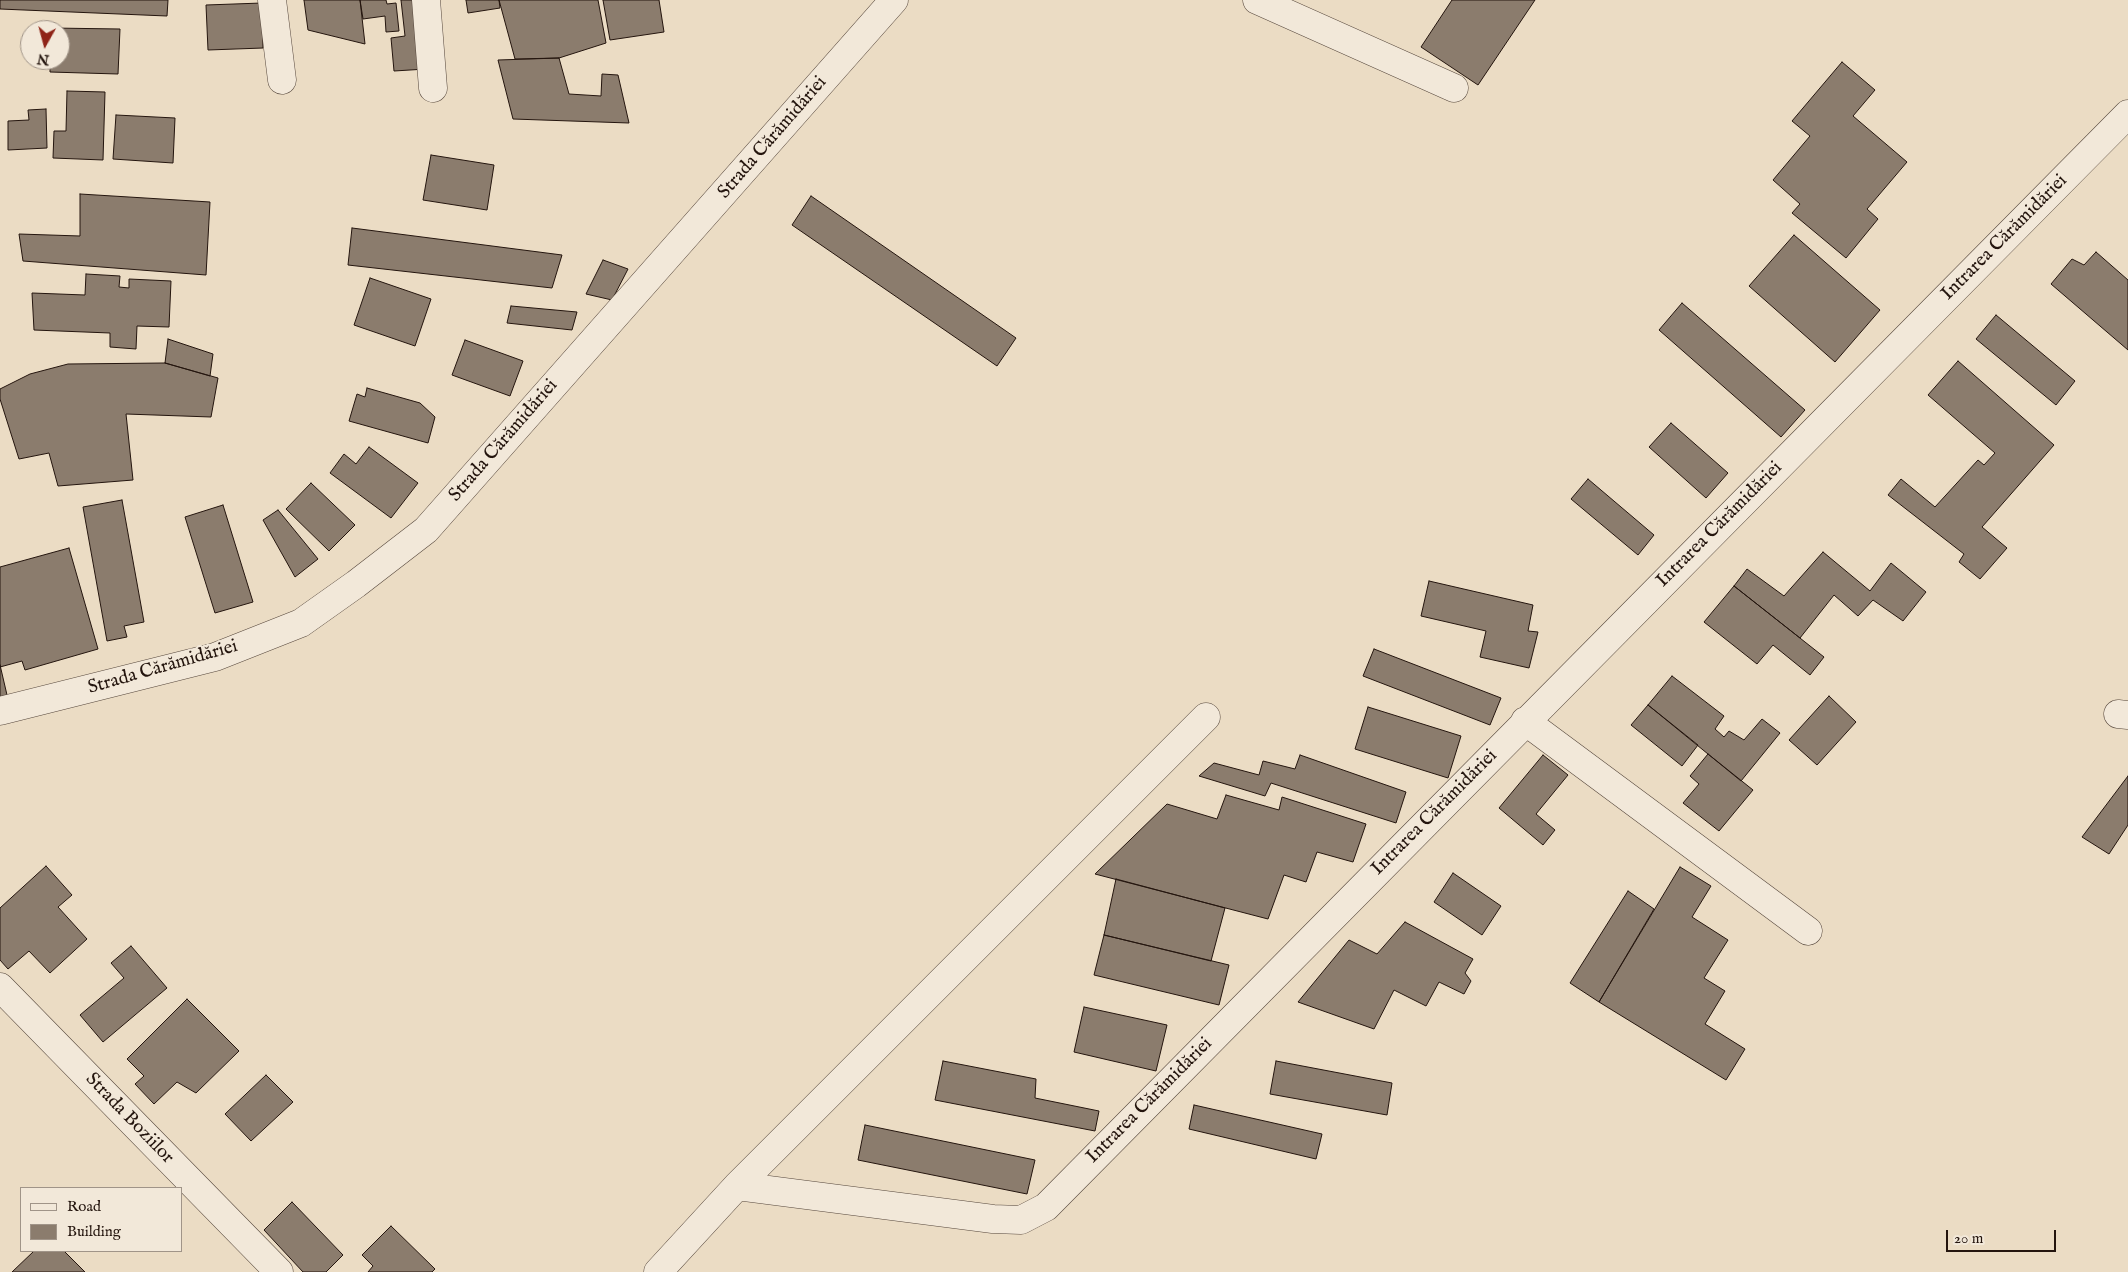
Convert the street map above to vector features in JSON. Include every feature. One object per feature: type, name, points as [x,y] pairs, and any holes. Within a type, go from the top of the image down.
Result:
[{"type":"street","points":[[272,0],[282,80]]},
{"type":"street","points":[[426,0],[433,88]]},
{"type":"street","name":"Strada Cărămidăriei","points":[[0,711],[215,657],[301,623],[356,584],[426,530],[894,0]]},
{"type":"street","points":[[1257,0],[1454,88]]},
{"type":"street","name":"Intrarea Cărămidăriei","points":[[737,1186],[993,1219],[1021,1220],[1046,1207],[2128,114]]},
{"type":"street","points":[[658,1272],[737,1186],[1206,717]]},
{"type":"street","points":[[1525,721],[1808,931]]},
{"type":"street","name":"Strada Boziilor","points":[[0,986],[279,1272]]},
{"type":"building","points":[[0,0],[168,0],[167,16],[0,9]]},
{"type":"building","points":[[304,0],[360,0],[365,44],[308,30]]},
{"type":"building","points":[[360,0],[386,0],[387,4],[396,3],[399,31],[386,32],[385,16],[363,19]]},
{"type":"building","points":[[401,0],[418,0],[426,69],[394,71],[391,38],[405,36]]},
{"type":"building","points":[[466,0],[499,0],[500,8],[468,13]]},
{"type":"building","points":[[499,0],[598,0],[606,43],[559,58],[515,59]]},
{"type":"building","points":[[603,0],[659,0],[664,32],[610,40]]},
{"type":"building","points":[[1452,0],[1535,0],[1478,85],[1421,47]]},
{"type":"building","points":[[262,3],[263,48],[208,50],[206,5]]},
{"type":"building","points":[[70,28],[120,29],[118,74],[50,72],[50,70],[70,70]]},
{"type":"building","points":[[559,58],[569,94],[601,96],[602,74],[618,75],[629,123],[513,119],[498,60]]},
{"type":"building","points":[[1842,62],[1875,90],[1853,116],[1907,162],[1867,209],[1878,219],[1846,258],[1792,213],[1800,204],[1773,180],[1810,136],[1792,121]]},
{"type":"building","points":[[67,91],[105,92],[103,160],[53,158],[54,131],[66,131]]},
{"type":"building","points":[[46,109],[47,148],[8,150],[8,121],[29,120],[28,110]]},
{"type":"building","points":[[116,115],[175,118],[173,163],[113,159]]},
{"type":"building","points":[[431,155],[494,165],[487,210],[423,200]]},
{"type":"building","points":[[80,194],[210,202],[206,275],[23,261],[19,234],[80,236]]},
{"type":"building","points":[[811,196],[1016,338],[997,366],[792,225]]},
{"type":"building","points":[[352,228],[562,255],[552,288],[348,265]]},
{"type":"building","points":[[1794,235],[1880,310],[1835,362],[1749,286]]},
{"type":"building","points":[[2096,252],[2128,280],[2128,350],[2051,284],[2072,259],[2084,265]]},
{"type":"building","points":[[603,260],[628,269],[612,300],[586,294]]},
{"type":"building","points":[[86,274],[120,276],[119,287],[129,288],[129,279],[171,281],[169,327],[137,326],[136,349],[110,347],[110,333],[34,330],[32,293],[85,295]]},
{"type":"building","points":[[370,278],[431,299],[415,346],[354,325]]},
{"type":"building","points":[[1682,303],[1805,410],[1781,437],[1659,330]]},
{"type":"building","points":[[511,306],[577,312],[572,330],[507,323]]},
{"type":"building","points":[[1996,315],[2075,381],[2056,405],[1976,339]]},
{"type":"building","points":[[168,339],[213,354],[210,376],[165,363]]},
{"type":"building","points":[[465,340],[523,361],[510,396],[452,375]]},
{"type":"building","points":[[1958,361],[2054,445],[1982,527],[2007,548],[1980,579],[1959,562],[1964,554],[1888,495],[1901,479],[1935,507],[1978,460],[1984,465],[1995,453],[1928,395]]},
{"type":"building","points":[[165,363],[218,378],[211,417],[126,414],[133,480],[58,486],[49,453],[19,459],[0,399],[0,389],[30,374],[68,364]]},
{"type":"building","points":[[367,388],[420,403],[435,417],[428,443],[349,421],[357,394],[365,397]]},
{"type":"building","points":[[1671,423],[1728,473],[1706,498],[1649,447]]},
{"type":"building","points":[[369,447],[418,483],[391,518],[330,473],[344,454],[356,464]]},
{"type":"building","points":[[1588,479],[1654,535],[1638,555],[1571,499]]},
{"type":"building","points":[[311,483],[355,525],[329,551],[286,509]]},
{"type":"building","points":[[122,500],[144,622],[124,626],[127,637],[107,641],[83,507]]},
{"type":"building","points":[[223,505],[253,602],[215,613],[185,517]]},
{"type":"building","points":[[278,510],[318,559],[295,577],[263,520]]},
{"type":"building","points":[[69,548],[98,649],[25,670],[22,661],[0,667],[0,567]]},
{"type":"building","points":[[1823,552],[1870,591],[1891,563],[1926,592],[1903,621],[1873,600],[1858,616],[1834,595],[1800,638],[1734,586],[1747,569],[1784,596]]},
{"type":"building","points":[[1429,581],[1533,605],[1528,631],[1538,632],[1529,668],[1480,657],[1486,631],[1421,616]]},
{"type":"building","points":[[1734,586],[1824,657],[1810,675],[1773,645],[1757,664],[1704,622]]},
{"type":"building","points":[[1374,649],[1501,698],[1490,725],[1363,676]]},
{"type":"building","points":[[0,665],[7,695],[0,697]]},
{"type":"building","points":[[1672,676],[1724,716],[1715,729],[1724,737],[1729,731],[1744,740],[1762,719],[1780,733],[1741,781],[1648,705]]},
{"type":"building","points":[[1829,696],[1856,722],[1817,765],[1789,740]]},
{"type":"building","points":[[1648,705],[1698,745],[1682,766],[1631,725]]},
{"type":"building","points":[[1368,707],[1461,736],[1448,778],[1355,749]]},
{"type":"building","points":[[1708,754],[1753,790],[1719,831],[1683,803],[1699,784],[1690,776]]},
{"type":"building","points":[[1300,755],[1406,792],[1396,823],[1271,783],[1265,796],[1199,776],[1214,763],[1259,775],[1263,761],[1295,769]]},
{"type":"building","points":[[1543,755],[1568,775],[1536,814],[1555,830],[1543,845],[1499,808]]},
{"type":"building","points":[[2128,776],[2128,825],[2109,854],[2082,837]]},
{"type":"building","points":[[1226,795],[1279,810],[1282,797],[1366,824],[1353,862],[1317,852],[1306,882],[1284,875],[1268,919],[1095,874],[1167,804],[1217,819]]},
{"type":"building","points":[[46,866],[72,895],[58,907],[87,939],[50,973],[29,951],[8,969],[0,960],[0,908]]},
{"type":"building","points":[[1680,867],[1711,886],[1692,917],[1728,940],[1704,978],[1725,991],[1705,1024],[1745,1049],[1726,1080],[1599,1002]]},
{"type":"building","points":[[1453,873],[1501,906],[1482,935],[1434,902]]},
{"type":"building","points":[[1116,879],[1225,908],[1211,961],[1104,935]]},
{"type":"building","points":[[1628,891],[1654,909],[1599,1002],[1570,983]]},
{"type":"building","points":[[1405,922],[1473,959],[1465,973],[1471,981],[1464,994],[1439,982],[1426,1006],[1394,990],[1374,1029],[1298,1002],[1349,940],[1377,954]]},
{"type":"building","points":[[1104,935],[1229,965],[1219,1005],[1094,975]]},
{"type":"building","points":[[131,946],[167,988],[103,1042],[80,1015],[124,978],[111,963]]},
{"type":"building","points":[[187,999],[239,1051],[196,1093],[177,1082],[154,1104],[135,1084],[144,1076],[127,1059]]},
{"type":"building","points":[[1084,1007],[1167,1025],[1156,1071],[1074,1052]]},
{"type":"building","points":[[943,1061],[1036,1079],[1035,1098],[1099,1111],[1095,1131],[935,1100]]},
{"type":"building","points":[[1276,1061],[1392,1083],[1387,1115],[1270,1094]]},
{"type":"building","points":[[266,1075],[293,1102],[251,1141],[225,1114]]},
{"type":"building","points":[[1194,1105],[1322,1134],[1316,1159],[1189,1129]]},
{"type":"building","points":[[865,1125],[1035,1160],[1027,1194],[858,1160]]},
{"type":"building","points":[[292,1202],[343,1255],[326,1272],[303,1272],[264,1230]]},
{"type":"building","points":[[391,1226],[435,1269],[432,1272],[368,1272],[373,1266],[362,1255]]},
{"type":"building","points":[[33,1252],[65,1252],[85,1272],[12,1272]]}]
